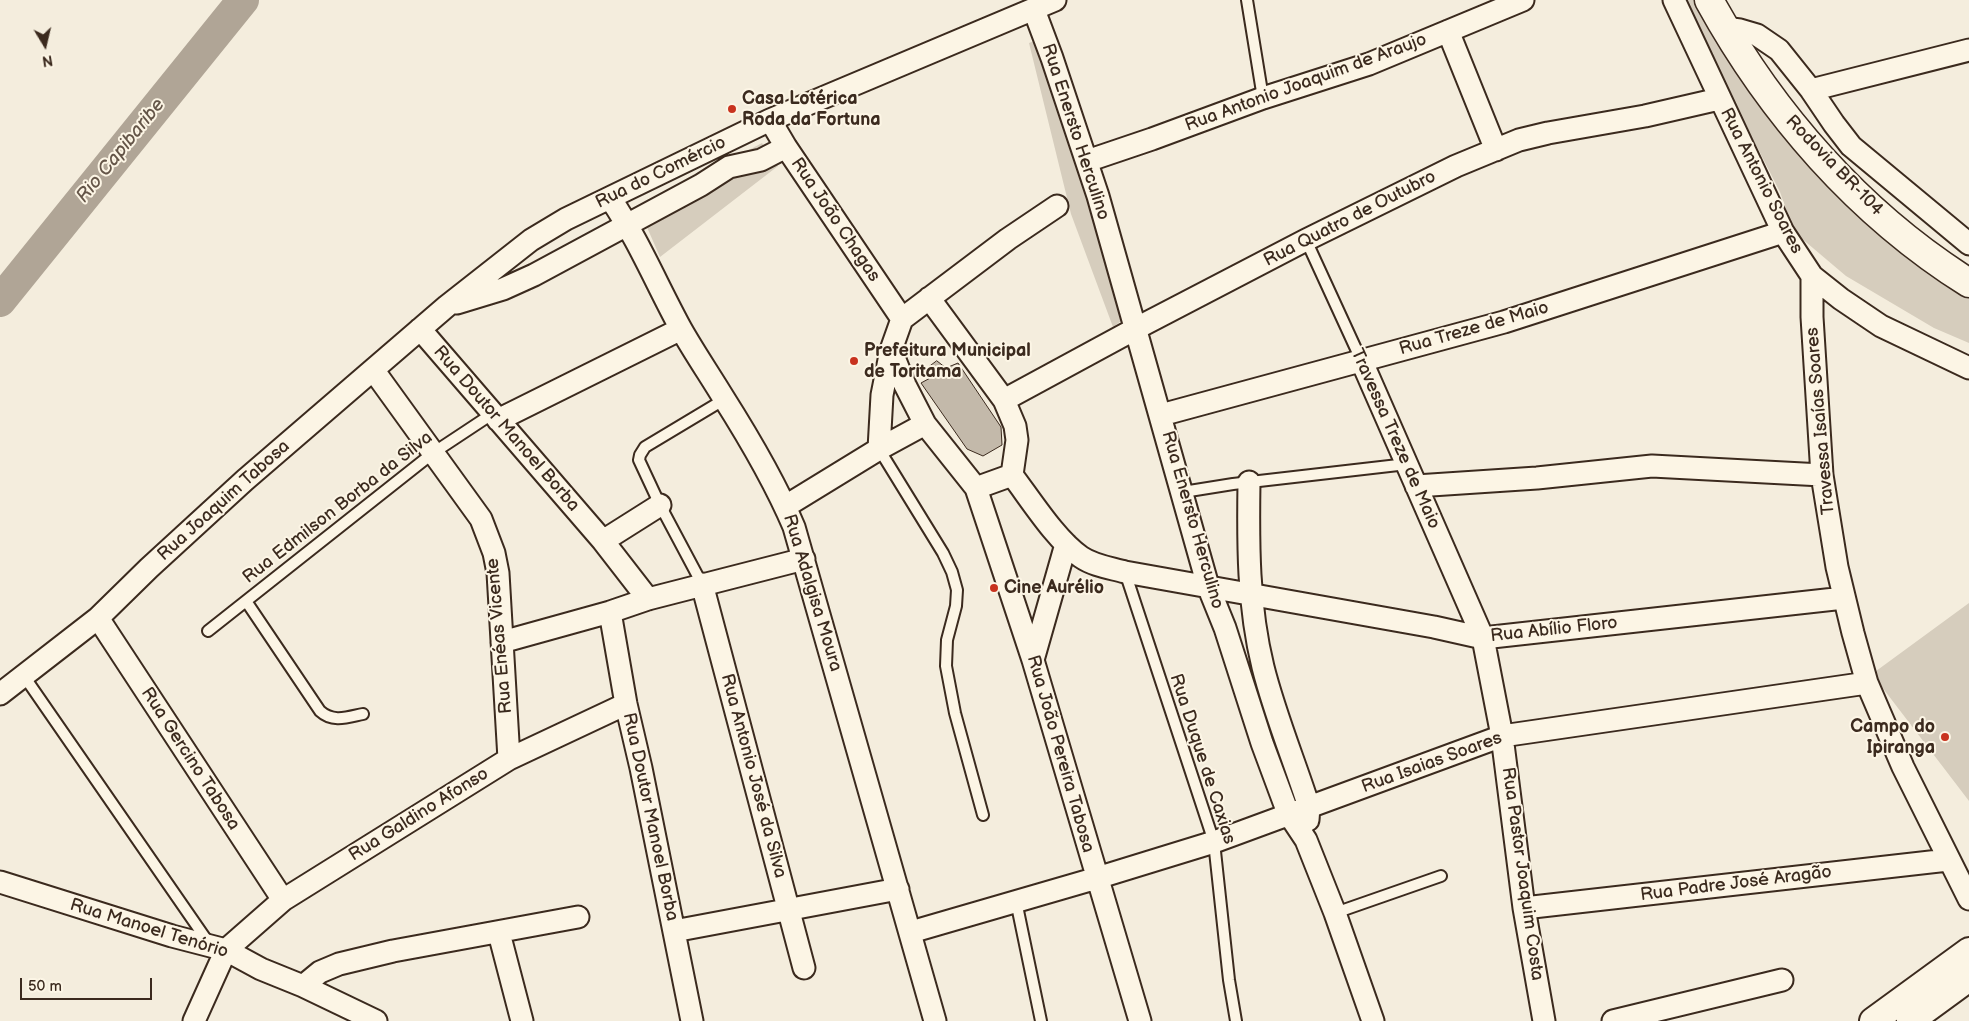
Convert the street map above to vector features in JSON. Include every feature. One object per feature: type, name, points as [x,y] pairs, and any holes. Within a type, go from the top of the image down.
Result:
[{"type":"highway","name":"Rodovia BR-104","points":[[1709,0],[1724,28],[1766,90],[1809,146],[1865,202],[1907,238],[1948,270],[1969,283]]},
{"type":"street","name":"Rua do Comércio","points":[[495,267],[538,236],[566,219],[770,120],[1055,0]]},
{"type":"street","name":"Rua Antonio Joaquim de Araujo","points":[[1087,161],[1263,98],[1369,64],[1523,0]]},
{"type":"street","name":"Rua Antonio Soares","points":[[1674,0],[1783,232],[1812,276],[1841,299],[1881,326],[1969,368]]},
{"type":"street","name":"Rua Enersto Herculino","points":[[1034,10],[1087,161],[1161,415],[1208,586],[1225,628],[1262,743],[1288,814],[1306,840],[1335,913],[1373,1021]]},
{"type":"street","points":[[1724,28],[1758,35],[1779,50],[1811,90],[1851,146],[1969,244]]},
{"type":"street","points":[[1448,30],[1496,150]]},
{"type":"street","points":[[1811,90],[1969,50]]},
{"type":"street","name":"Rua Quatro de Outubro","points":[[1004,400],[1306,240],[1456,166],[1519,140],[1645,116],[1719,99]]},
{"type":"street","name":"Rua João Chagas","points":[[770,120],[786,147],[902,319]]},
{"type":"street","name":"Rua do Comércio","points":[[628,224],[701,185],[729,167],[761,160],[786,147]]},
{"type":"street","name":"Rua Adalgisa Moura","points":[[610,198],[628,224],[682,329],[725,399],[786,506],[804,559],[935,1021]]},
{"type":"street","points":[[879,449],[882,395],[891,350],[902,319],[1008,239],[1056,206]]},
{"type":"street","name":"Rua Joaquim Tabosa","points":[[447,306],[503,289],[534,275],[628,224]]},
{"type":"street","name":"Rua Treze de Maio","points":[[1161,415],[1504,322],[1783,232]]},
{"type":"street","name":"Rua Joaquim Tabosa","points":[[0,694],[98,618],[148,568],[246,480],[374,371],[420,329],[495,267]]},
{"type":"street","name":"Travessa Isaías Soares","points":[[1812,276],[1812,317],[1822,475],[1844,598],[1867,683],[1903,767],[1969,899]]},
{"type":"street","points":[[891,350],[905,385],[925,424],[976,488],[1012,475],[1017,440],[1015,426],[1004,400],[929,298]]},
{"type":"street","name":"Rua Doutor Manoel Borba","points":[[420,329],[603,541],[648,599]]},
{"type":"street","points":[[495,417],[682,329]]},
{"type":"street","name":"Travessa Treze de Maio","points":[[1362,362],[1483,638]]},
{"type":"street","name":"Rua Enéas Vicente","points":[[374,371],[481,519],[488,536],[498,573],[509,759]]},
{"type":"street","points":[[786,506],[879,449],[925,424]]},
{"type":"street","points":[[1416,486],[1536,478],[1652,466],[1822,475]]},
{"type":"street","name":"Rua Abílio Floro","points":[[1012,475],[1066,544],[1082,558],[1096,564],[1125,572],[1434,626],[1483,638],[1844,598]]},
{"type":"street","points":[[1249,482],[1251,594],[1263,665],[1282,732],[1309,807],[1306,840]]},
{"type":"street","name":"Rua João Pereira Tabosa","points":[[976,488],[1033,660],[1140,1021]]},
{"type":"street","points":[[603,541],[660,505]]},
{"type":"street","points":[[1033,660],[1066,544]]},
{"type":"street","points":[[502,642],[702,584],[804,559]]},
{"type":"street","name":"Rua Antonio José da Silva","points":[[702,584],[804,968]]},
{"type":"street","name":"Rua Doutor Manoel Borba","points":[[610,612],[626,704],[692,1021]]},
{"type":"street","name":"Rua Gercino Tabosa","points":[[98,618],[283,900]]},
{"type":"street","name":"Rua Pastor Joaquim Costa","points":[[1483,638],[1502,736],[1524,908],[1544,1021]]},
{"type":"street","name":"Rua Isaias Soares","points":[[910,932],[1214,842],[1502,736],[1867,683]]},
{"type":"street","name":"Rua Galdino Afonso","points":[[218,948],[283,900],[509,759],[626,704]]},
{"type":"street","name":"Rua Padre José Aragão","points":[[1524,908],[1948,860]]},
{"type":"street","name":"Rua Manoel Tenório","points":[[0,882],[172,936],[218,948],[304,986],[376,1021]]},
{"type":"street","points":[[674,931],[898,889]]},
{"type":"street","points":[[304,986],[320,972],[339,964],[393,951],[578,917]]},
{"type":"street","points":[[499,933],[522,1021]]},
{"type":"street","points":[[194,1021],[218,948]]},
{"type":"street","points":[[1873,1021],[1969,951]]},
{"type":"street","points":[[1910,1021],[1969,978]]},
{"type":"street","points":[[1613,1021],[1782,980]]},
{"type":"lane","points":[[1247,0],[1263,98]]},
{"type":"lane","name":"Travessa Treze de Maio","points":[[1306,240],[1362,362]]},
{"type":"lane","points":[[702,584],[660,505],[639,460],[645,447],[725,399]]},
{"type":"lane","name":"Rua Edmilson Borba da Silva","points":[[208,631],[433,453],[495,417]]},
{"type":"lane","points":[[879,449],[943,553],[952,572],[957,590],[956,606],[945,653],[946,673],[954,713],[983,815]]},
{"type":"lane","points":[[1182,492],[1249,482],[1407,464]]},
{"type":"lane","name":"Rua Duque de Caxias","points":[[1125,572],[1214,842],[1236,1021]]},
{"type":"lane","points":[[246,601],[320,711],[326,716],[338,718],[363,714]]},
{"type":"lane","points":[[24,676],[218,948]]},
{"type":"lane","points":[[1335,913],[1441,876]]},
{"type":"lane","points":[[1016,902],[1041,1021]]},
{"type":"shaded area","points":[[1682,0],[1697,0],[1721,41],[1969,295],[1969,343],[1934,328],[1846,276],[1794,232],[1780,192]]},
{"type":"shaded area","points":[[1048,36],[1139,308],[1113,327],[1071,214],[1029,43]]},
{"type":"shaded area","points":[[762,143],[778,166],[660,257],[639,209]]},
{"type":"shaded area","name":"Campo do Ipiranga","points":[[1969,603],[1969,801],[1872,674]]},
{"type":"building","points":[[937,361],[946,368],[958,363],[1001,427],[1002,445],[983,456],[967,449],[921,383],[932,377],[929,367]]},
{"type":"waterway","name":"Rio Capibaribe","points":[[0,301],[243,0]]},
{"type":"place","name":"Casa Lotérica Roda da Fortuna","points":[[732,109]]},
{"type":"place","name":"Prefeitura Municipal de Toritama","points":[[854,361]]},
{"type":"place","name":"Cine Aurélio","points":[[994,588]]},
{"type":"place","name":"Campo do Ipiranga","points":[[1945,737]]}]
